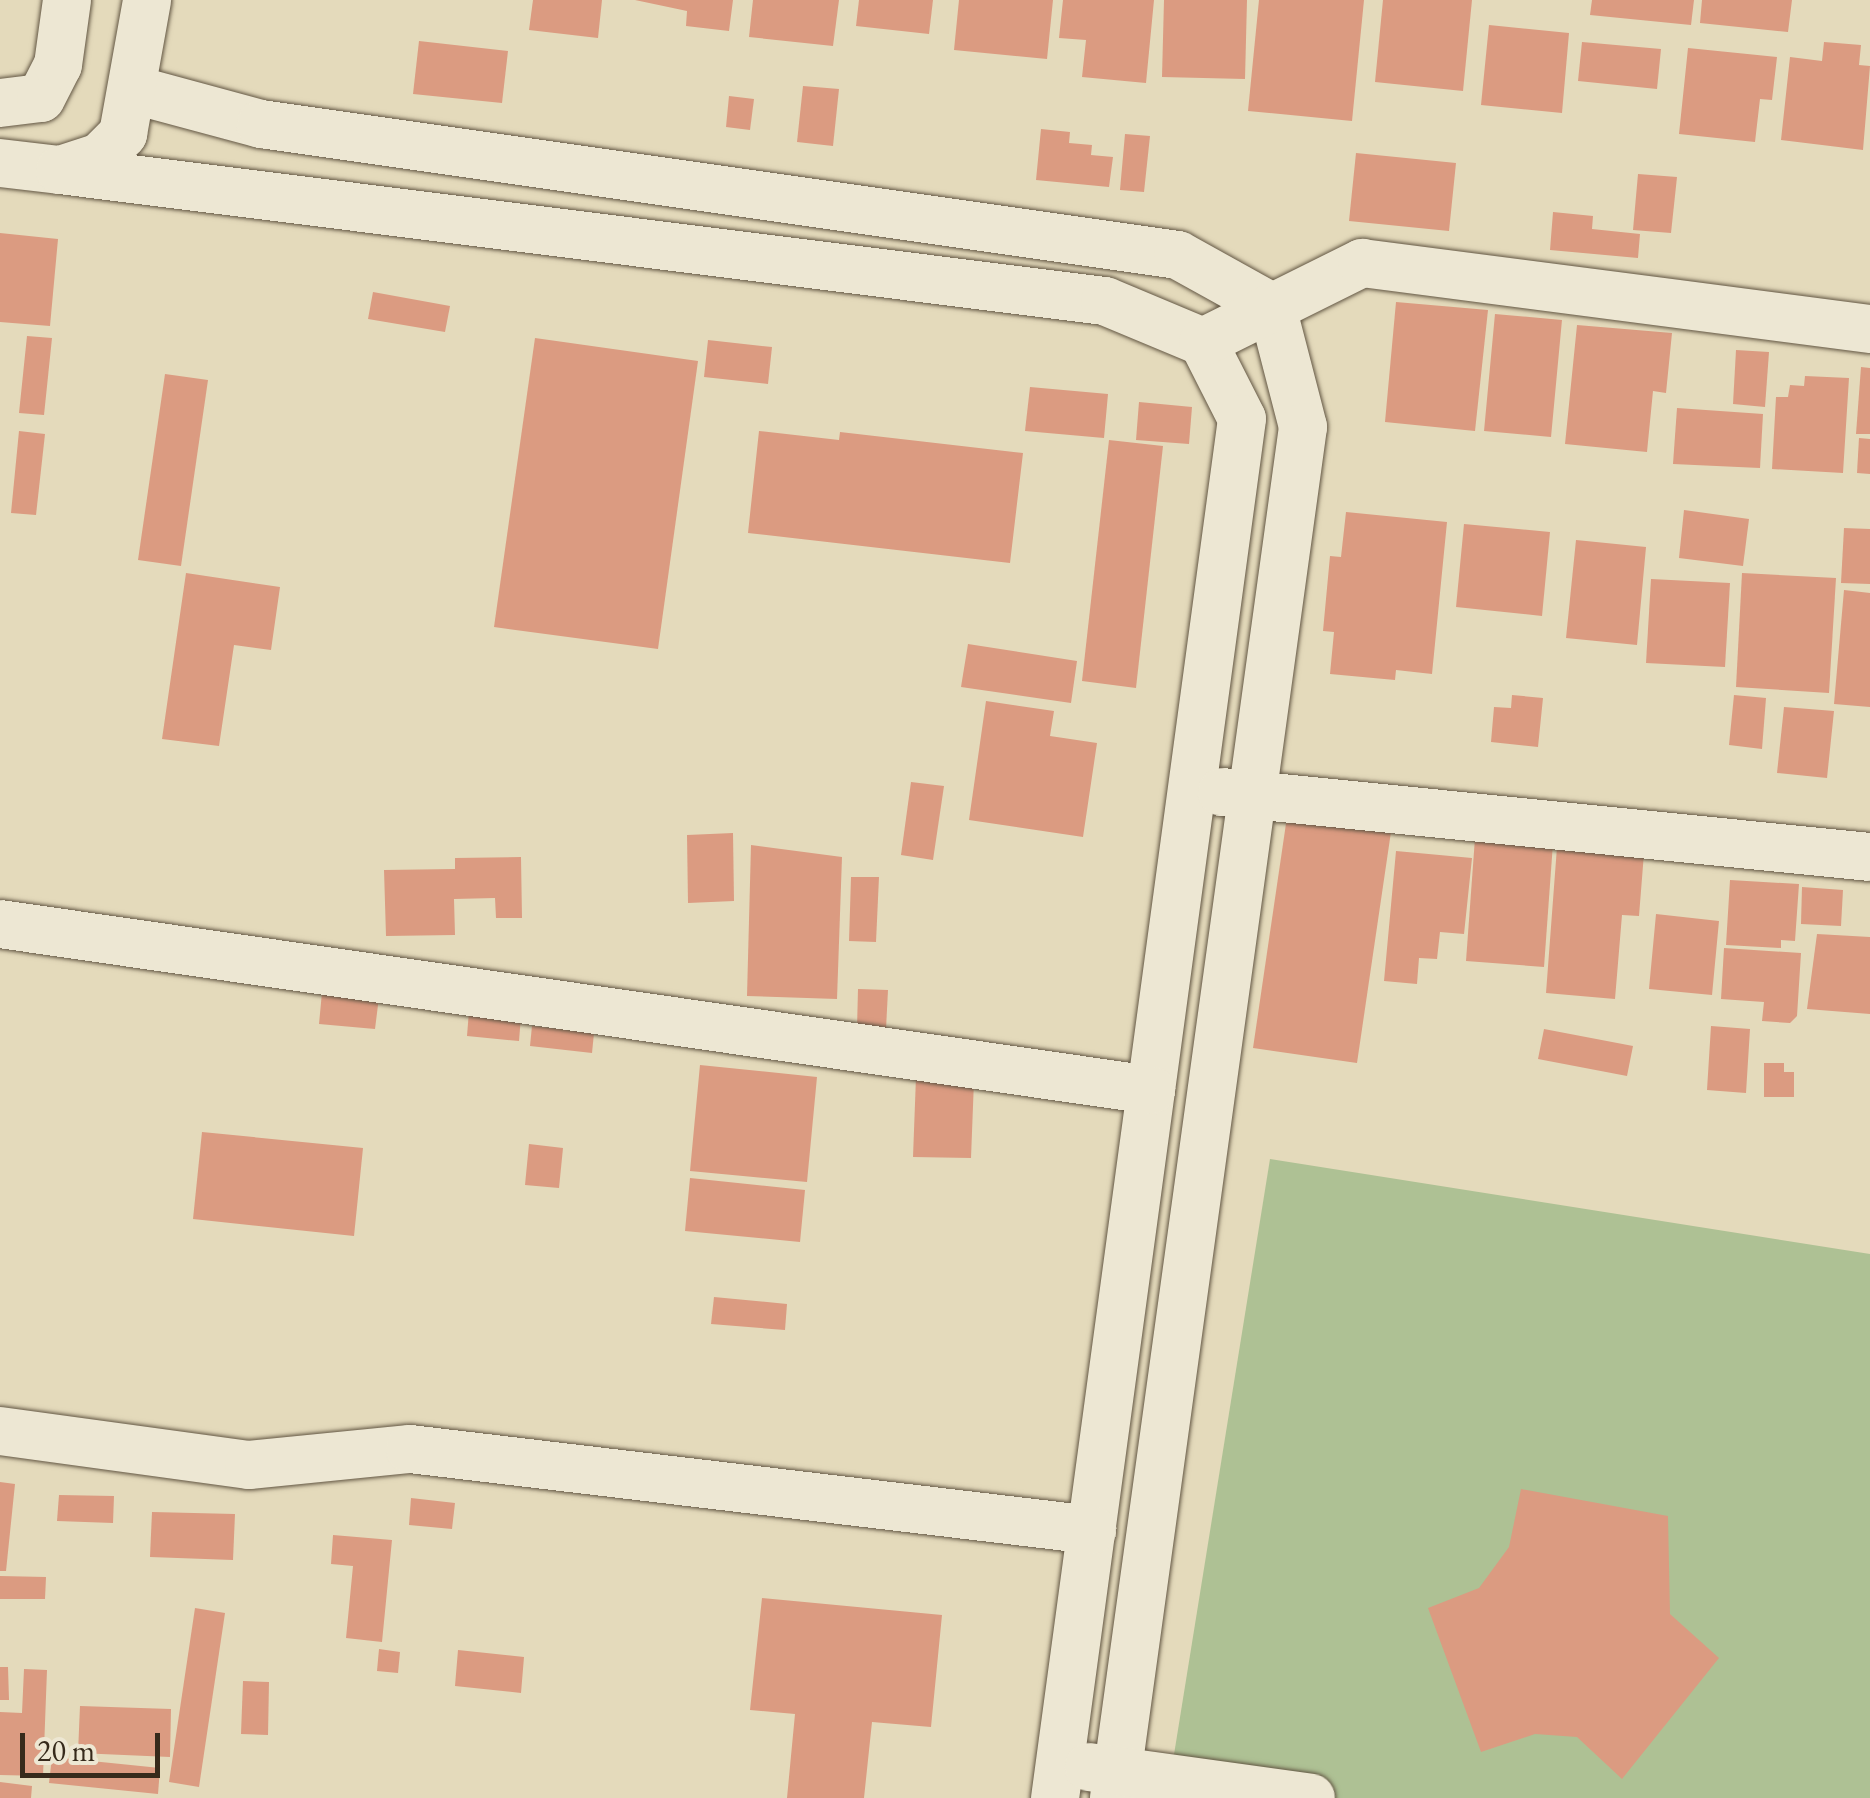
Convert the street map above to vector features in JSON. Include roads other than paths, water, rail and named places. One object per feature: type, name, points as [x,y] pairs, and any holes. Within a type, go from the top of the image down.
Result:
[{"type":"street","points":[[20,101],[58,66],[68,0]]},
{"type":"street","points":[[60,170],[100,156],[123,134],[135,90],[147,0]]},
{"type":"street","points":[[135,90],[261,124],[1178,254],[1272,307],[1303,427],[1116,1784]]},
{"type":"street","points":[[0,163],[1105,301],[1203,342],[1242,419],[1189,788],[1058,1780],[1311,1798]]},
{"type":"street","points":[[1203,342],[1362,263],[1870,329]]},
{"type":"street","points":[[1189,788],[1870,856]]},
{"type":"street","points":[[0,924],[1151,1090]]},
{"type":"street","points":[[0,1430],[249,1465],[410,1448],[1092,1530]]}]
